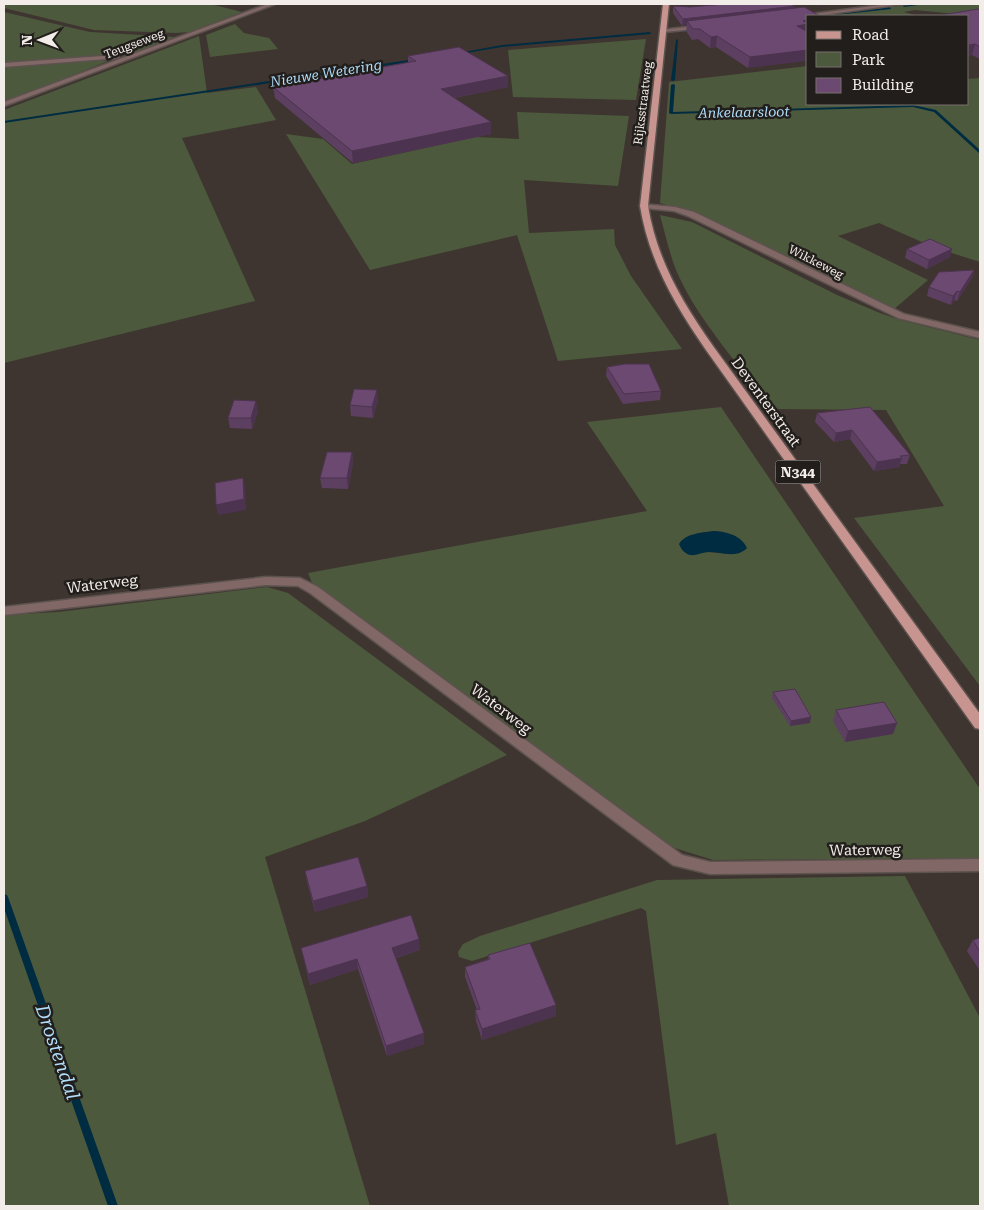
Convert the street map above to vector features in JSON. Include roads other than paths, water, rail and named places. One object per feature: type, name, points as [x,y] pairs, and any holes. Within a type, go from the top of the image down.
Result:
[{"type":"main road","name":"Rijksstraatweg","points":[[644,206],[666,4]]},
{"type":"main road","name":"Deventerstraat","points":[[644,206],[647,232],[658,264],[676,300],[708,348],[980,724]]},
{"type":"street","name":"Teugseweg","points":[[4,104],[272,4]]},
{"type":"street","points":[[788,17],[900,4]]},
{"type":"street","points":[[664,30],[708,26]]},
{"type":"street","points":[[4,65],[132,56]]},
{"type":"street","name":"Wikkeweg","points":[[644,206],[674,209],[691,214],[827,282],[901,316],[980,335]]},
{"type":"street","name":"Waterweg","points":[[4,611],[266,580],[300,582],[314,590],[678,860],[710,868],[980,865]]},
{"type":"water","points":[[714,531],[729,533],[737,537],[747,548],[734,554],[709,552],[692,555],[684,552],[679,544],[690,536]]},
{"type":"waterway","name":"Nieuwe Wetering","points":[[904,6],[924,4]]},
{"type":"waterway","name":"Nieuwe Wetering","points":[[830,15],[890,8]]},
{"type":"waterway","name":"Nieuwe Wetering","points":[[675,31],[695,30]]},
{"type":"waterway","name":"Nieuwe Wetering","points":[[460,53],[502,46],[650,33]]},
{"type":"waterway","name":"Ankelaarsloot","points":[[673,80],[677,40]]},
{"type":"waterway","name":"Nieuwe Wetering","points":[[4,122],[415,60]]},
{"type":"waterway","name":"Ankelaarsloot","points":[[673,85],[671,113],[913,106],[935,111],[980,152]]},
{"type":"waterway","name":"Drostendal","points":[[4,897],[113,1206]]}]
